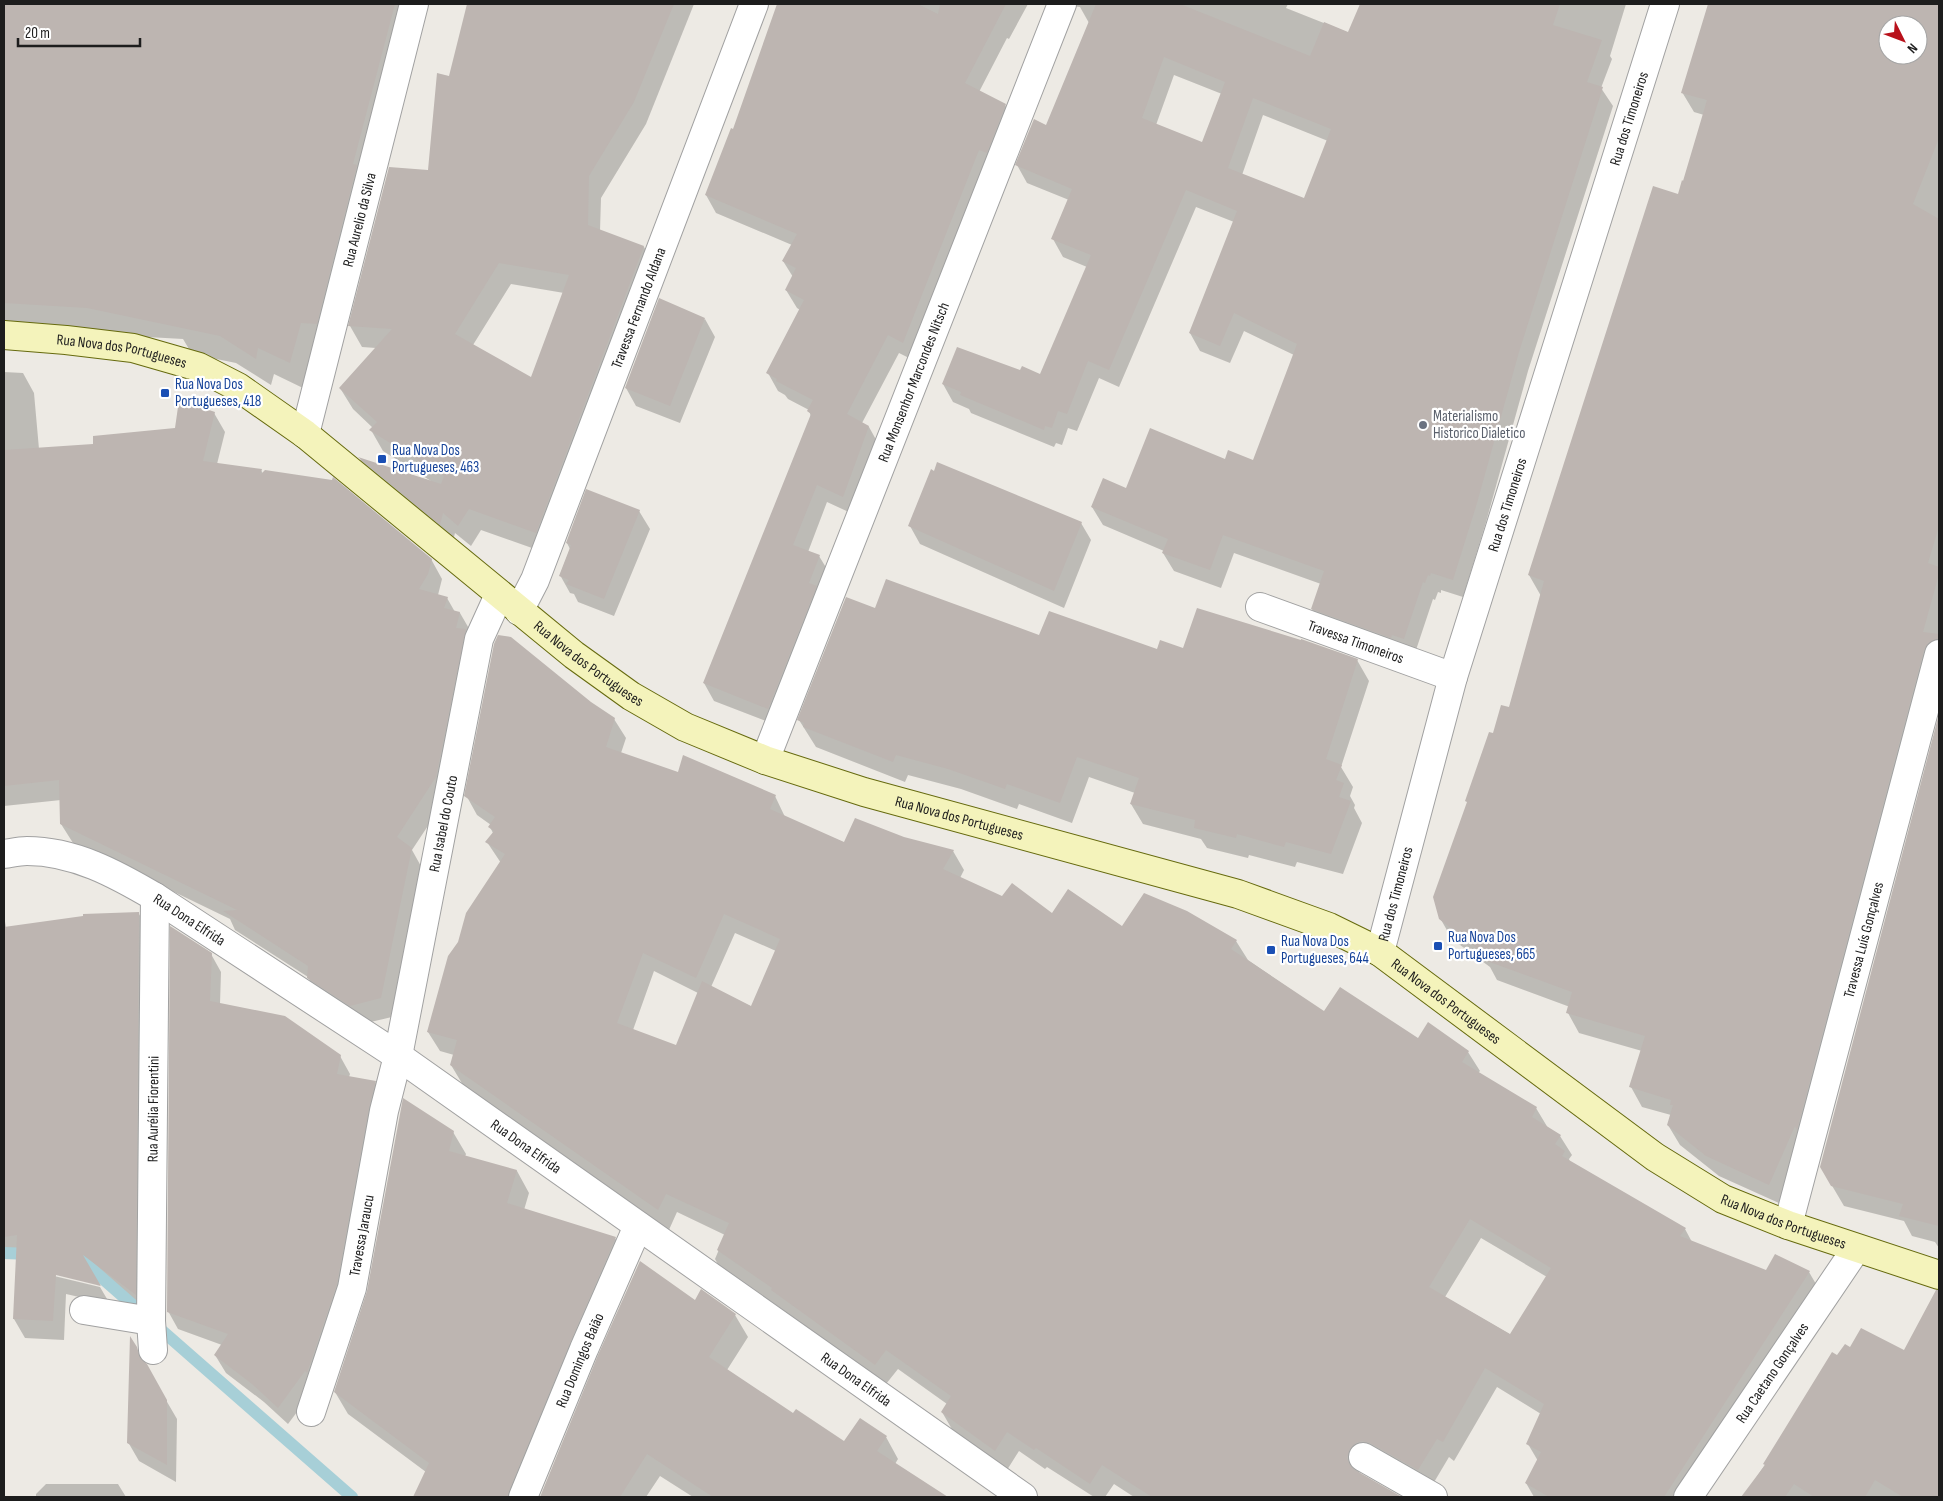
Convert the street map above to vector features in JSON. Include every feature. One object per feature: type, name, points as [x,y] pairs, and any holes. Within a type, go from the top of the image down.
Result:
[{"type":"street","name":"Rua Aurelio da Silva","points":[[305,434],[414,4]]},
{"type":"street","name":"Travessa Fernando Aldana","points":[[509,603],[535,580],[754,4]]},
{"type":"street","name":"Rua Monsenhor Marcondes Nitsch","points":[[765,760],[1062,4]]},
{"type":"street","name":"Rua dos Timoneiros","points":[[1380,952],[1453,677],[1665,4]]},
{"type":"street","name":"Rua Nova dos Portugueses","points":[[4,335],[133,348],[199,367],[238,387],[305,434],[574,655],[631,696],[685,727],[765,760],[864,792],[1238,894],[1329,927],[1380,952],[1655,1158],[1723,1199],[1788,1226],[1939,1275]]},
{"type":"street","name":"Rua Isabel do Couto","points":[[398,1056],[479,639],[509,603]]},
{"type":"street","name":"Travessa Timoneiros","points":[[1260,606],[1453,677]]},
{"type":"street","name":"Travessa Luís Gonçalves","points":[[1788,1226],[1939,654]]},
{"type":"street","name":"Rua Dona Elfrida","points":[[4,854],[27,851],[72,857],[118,876],[155,897],[398,1056],[1023,1497]]},
{"type":"street","name":"Rua Aurélia Fiorentini","points":[[153,1350],[155,897]]},
{"type":"street","name":"Travessa Jaraucu","points":[[311,1412],[352,1288],[384,1111],[398,1056]]},
{"type":"street","name":"Rua Domingos Baião","points":[[524,1497],[584,1349],[638,1226]]},
{"type":"street","name":"Rua Caetano Gonçalves","points":[[1688,1497],[1856,1248]]},
{"type":"street","points":[[84,1310],[152,1321]]},
{"type":"street","points":[[1362,1457],[1433,1497]]},
{"type":"building","points":[[4,4],[395,4],[353,164],[357,165],[317,324],[301,323],[290,363],[258,348],[256,359],[220,336],[87,308],[4,303]]},
{"type":"building","points":[[467,4],[674,4],[634,102],[589,176],[588,225],[644,246],[536,533],[469,509],[458,526],[443,513],[440,525],[358,457],[441,484],[444,476],[369,430],[377,422],[339,388],[392,329],[348,326],[389,167],[428,170],[437,73],[449,76]],"holes":[[[499,263],[569,275],[531,377],[455,334]]]},
{"type":"building","points":[[777,4],[918,4],[938,14],[940,4],[1006,4],[965,83],[1006,104],[987,153],[979,150],[903,343],[888,335],[847,414],[869,426],[843,497],[817,485],[793,545],[820,555],[809,583],[817,586],[768,709],[703,683],[811,414],[807,411],[813,400],[776,381],[777,379],[766,373],[804,300],[785,290],[796,268],[782,261],[797,234],[705,195],[731,128],[733,129]]},
{"type":"building","points":[[1096,4],[1180,4],[1310,56],[1324,22],[1348,32],[1360,4],[1560,4],[1553,25],[1602,40],[1587,82],[1603,87],[1519,352],[1477,503],[1453,580],[1431,573],[1430,576],[1428,575],[1425,583],[1423,582],[1404,639],[1392,635],[1391,638],[1311,609],[1324,571],[1223,535],[1210,570],[1162,553],[1168,539],[1091,507],[1103,478],[1126,488],[1150,428],[1225,459],[1228,450],[1253,460],[1297,344],[1234,313],[1220,346],[1189,333],[1237,211],[1186,190],[1109,370],[1088,361],[1067,414],[1058,411],[1052,428],[1045,426],[1044,430],[960,395],[961,392],[942,384],[957,347],[1020,370],[1022,366],[1040,374],[1091,255],[1051,239],[1072,189],[1015,165],[1034,119],[1046,125]],"holes":[[[1164,57],[1225,82],[1202,142],[1142,118]],[[1253,98],[1331,129],[1304,198],[1228,168]]]},
{"type":"building","points":[[1708,4],[1939,4],[1939,138],[1913,204],[1939,219],[1939,526],[1928,563],[1939,567],[1939,574],[1923,632],[1939,634],[1939,639],[1928,643],[1924,650],[1797,1130],[1795,1126],[1769,1185],[1706,1156],[1667,1125],[1673,1105],[1670,1105],[1671,1100],[1629,1087],[1645,1036],[1566,1013],[1572,992],[1484,960],[1486,955],[1439,919],[1433,897],[1467,802],[1465,801],[1489,732],[1493,733],[1501,705],[1509,707],[1544,581],[1528,575],[1653,186],[1678,194],[1707,100],[1681,93]]},
{"type":"building","points":[[659,298],[705,318],[670,406],[625,388]]},
{"type":"building","points":[[179,400],[215,412],[203,461],[262,469],[260,475],[265,470],[332,480],[333,477],[432,559],[428,574],[419,589],[448,597],[444,608],[460,612],[456,628],[466,629],[436,777],[397,837],[412,848],[381,998],[350,1006],[307,978],[308,966],[223,911],[237,910],[60,824],[59,780],[4,786],[4,450],[93,444],[93,436],[175,428]]},
{"type":"building","points":[[937,462],[1082,522],[1054,591],[908,526],[931,469],[934,471]]},
{"type":"building","points":[[586,489],[640,510],[604,599],[566,584],[569,580],[559,576],[571,545],[566,543]]},
{"type":"building","points":[[886,579],[1039,635],[1049,611],[1157,649],[1160,640],[1183,648],[1197,608],[1301,639],[1358,659],[1326,759],[1342,765],[1336,780],[1344,783],[1339,797],[1351,801],[1331,854],[1286,842],[1284,847],[1237,834],[1236,838],[1194,828],[1195,820],[1130,804],[1139,778],[1077,757],[1060,803],[1007,784],[1005,789],[948,769],[896,755],[893,762],[803,727],[804,723],[797,720],[846,597],[875,608]]},
{"type":"building","points":[[498,635],[511,637],[591,702],[615,718],[606,747],[678,772],[683,755],[776,795],[770,809],[844,842],[855,818],[904,837],[954,850],[943,869],[1002,896],[1012,883],[1052,913],[1068,889],[1122,926],[1144,893],[1187,911],[1237,940],[1231,949],[1324,1011],[1340,987],[1418,1038],[1428,1022],[1469,1051],[1462,1062],[1537,1107],[1532,1117],[1561,1135],[1555,1144],[1565,1151],[1562,1156],[1686,1228],[1680,1236],[1766,1270],[1775,1254],[1810,1271],[1664,1497],[1549,1497],[1525,1483],[1541,1452],[1526,1444],[1544,1404],[1485,1368],[1443,1442],[1437,1439],[1418,1470],[1370,1443],[1362,1441],[1356,1443],[1350,1449],[1347,1458],[1355,1470],[1402,1497],[1152,1497],[1102,1465],[1090,1484],[1036,1448],[1034,1450],[1007,1432],[995,1451],[941,1412],[951,1396],[886,1350],[875,1365],[771,1290],[772,1288],[717,1250],[729,1223],[666,1194],[658,1210],[450,1065],[457,1040],[427,1032],[448,956],[458,942],[466,913],[505,854],[485,842],[494,831],[488,827],[495,817],[464,796],[494,644]],"holes":[[[724,914],[780,939],[751,1006],[702,981],[676,1045],[617,1023],[643,953],[696,978]],[[1470,1219],[1551,1268],[1510,1334],[1429,1287]]]},
{"type":"building","points":[[1939,714],[1939,1226],[1899,1216],[1903,1204],[1831,1186],[1820,1167]]},
{"type":"building","points":[[139,912],[136,1295],[83,1255],[101,1286],[56,1275],[53,1321],[13,1319],[17,1235],[4,1237],[4,927],[83,916],[83,914]]},
{"type":"building","points":[[170,926],[212,953],[210,1001],[285,1016],[341,1055],[337,1074],[376,1081],[369,1108],[337,1284],[307,1373],[305,1371],[278,1408],[252,1384],[214,1355],[228,1334],[167,1312]]},
{"type":"building","points":[[403,1098],[454,1131],[449,1151],[517,1170],[507,1203],[616,1237],[570,1343],[508,1497],[413,1497],[429,1463],[334,1392],[367,1291]]},
{"type":"building","points":[[640,1261],[695,1300],[701,1289],[736,1314],[709,1357],[793,1413],[796,1409],[844,1441],[860,1418],[887,1436],[877,1451],[948,1497],[713,1497],[647,1454],[620,1497],[540,1497],[598,1355]]},
{"type":"building","points":[[1936,1290],[1939,1290],[1939,1497],[1903,1497],[1875,1480],[1865,1497],[1814,1497],[1794,1484],[1785,1497],[1741,1497],[1765,1465],[1763,1464],[1832,1352],[1837,1355],[1845,1344],[1850,1347],[1861,1328],[1904,1350]]},
{"type":"building","points":[[130,1336],[137,1347],[140,1358],[147,1364],[167,1400],[167,1465],[127,1443]]},
{"type":"waterway","points":[[4,1253],[31,1254]]},
{"type":"waterway","points":[[78,1257],[352,1497]]},
{"type":"place","name":"Rua Nova Dos Portugueses, 418","points":[[165,393]]},
{"type":"place","name":"Materialismo Historico Dialetico","points":[[1423,425]]},
{"type":"place","name":"Rua Nova Dos Portugueses, 463","points":[[382,459]]},
{"type":"place","name":"Rua Nova Dos Portugueses, 665","points":[[1438,946]]},
{"type":"place","name":"Rua Nova Dos Portugueses, 644","points":[[1271,950]]}]
